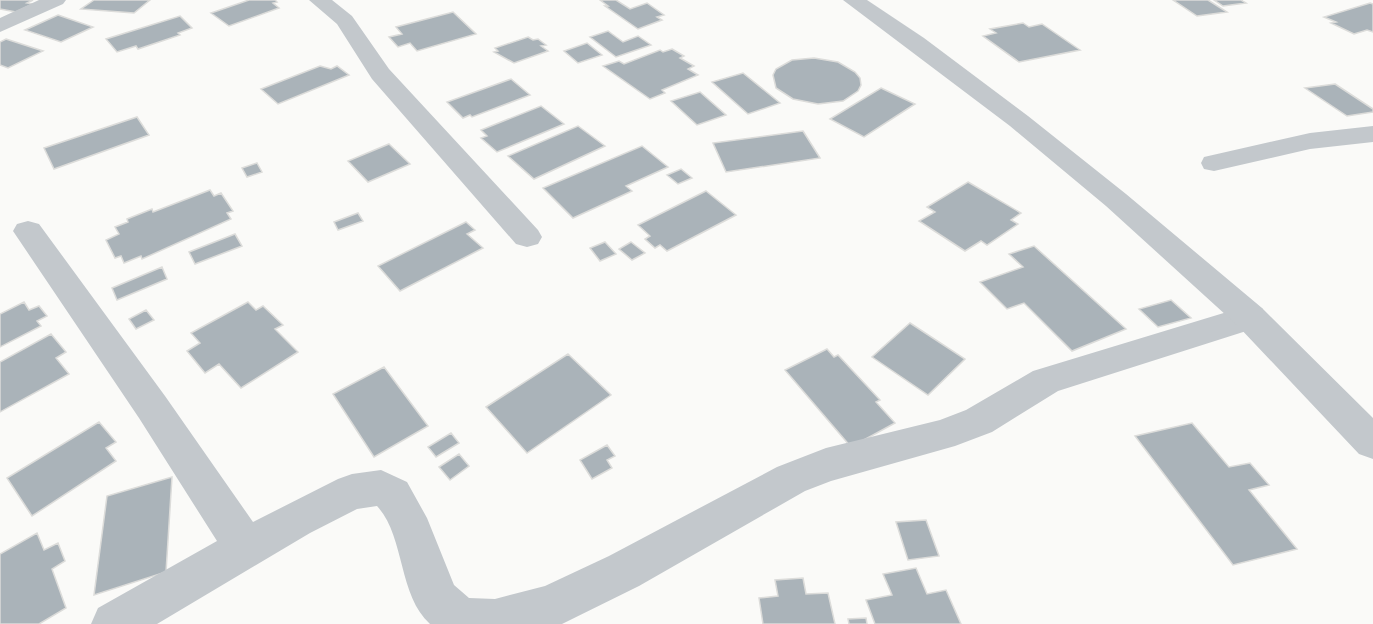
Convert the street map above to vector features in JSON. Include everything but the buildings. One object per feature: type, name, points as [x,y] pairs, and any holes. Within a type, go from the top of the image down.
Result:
[{"type":"street","points":[[0,26],[56,0]]},
{"type":"street","points":[[319,0],[345,20],[380,74],[527,237]]},
{"type":"street","points":[[853,0],[916,43],[1019,121],[1116,200],[1250,317],[1373,443]]},
{"type":"street","points":[[1214,163],[1310,141],[1373,134]]},
{"type":"street","points":[[28,231],[152,407],[245,547]]},
{"type":"street","points":[[114,624],[183,586],[245,547],[352,492],[381,488],[393,495],[412,532],[427,579],[438,601],[460,620],[495,623],[560,602],[624,571],[791,479],[826,465],[942,435],[979,421],[1046,381],[1250,317]]}]
